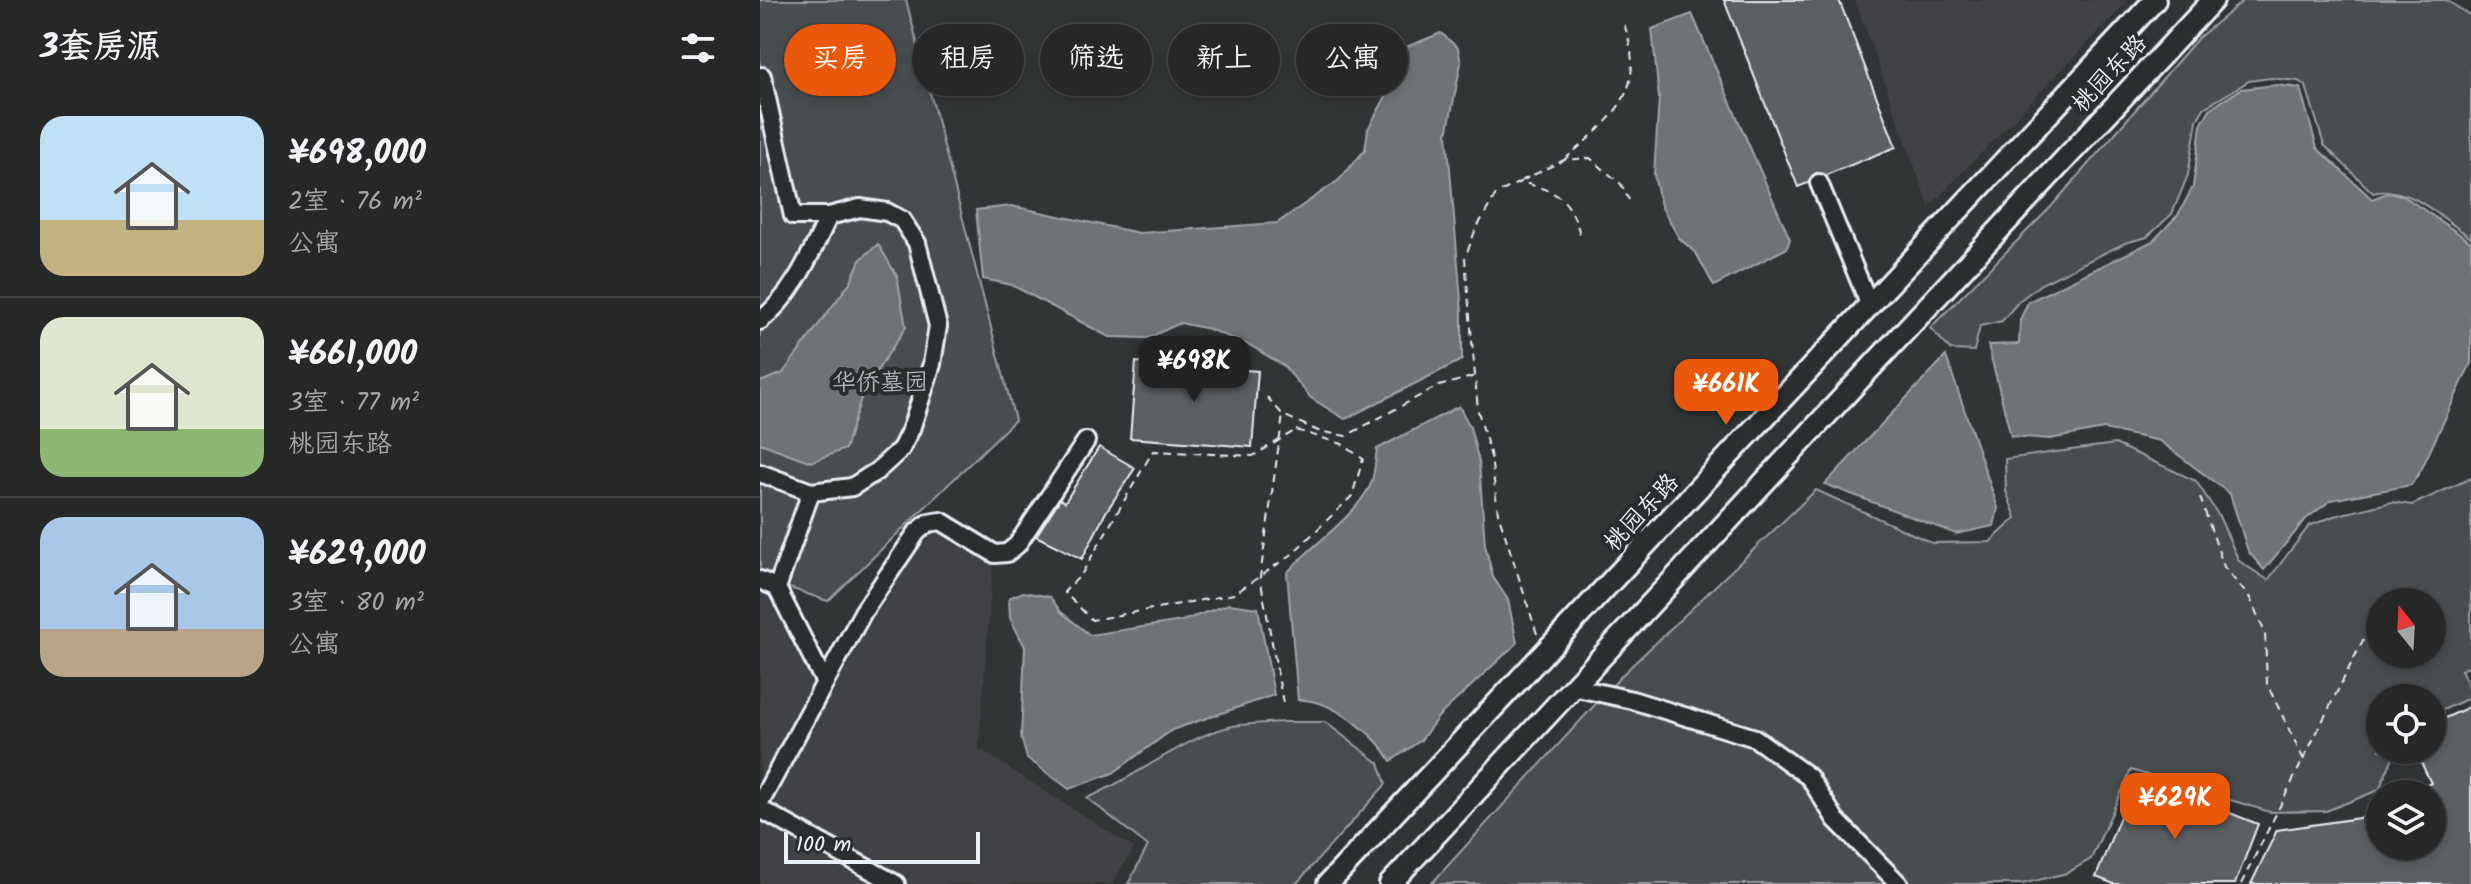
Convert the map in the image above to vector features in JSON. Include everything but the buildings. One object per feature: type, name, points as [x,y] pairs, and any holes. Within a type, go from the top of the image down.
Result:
[{"type":"main road","name":"桃园东路","points":[[1328,884],[2155,0]]},
{"type":"main road","name":"桃园东路","points":[[1390,884],[2213,0]]},
{"type":"street","points":[[760,473],[811,492],[852,487],[877,471],[901,449],[911,429],[932,364],[938,326],[917,243],[902,220],[887,212],[860,208],[829,216],[793,216],[762,76]]},
{"type":"street","points":[[1819,183],[1870,306]]},
{"type":"street","points":[[760,321],[776,309],[797,281],[829,216]]},
{"type":"street","points":[[896,884],[760,806],[863,612],[917,532],[928,523],[941,521],[995,554],[1007,553],[1017,545],[1086,441]]},
{"type":"street","points":[[777,588],[811,492]]},
{"type":"street","points":[[760,580],[777,588],[824,681]]},
{"type":"street","points":[[1573,687],[1632,700],[1755,738],[1809,777],[1836,820],[1899,884]]},
{"type":"path","points":[[1543,655],[1498,513],[1491,457],[1478,411],[1465,258],[1475,231],[1496,194],[1564,160],[1596,131],[1622,101],[1633,77],[1633,48],[1623,21]]},
{"type":"path","points":[[1564,160],[1590,158],[1621,184],[1629,200]]},
{"type":"path","points":[[1520,182],[1548,189],[1573,209],[1581,238]]},
{"type":"path","points":[[1267,397],[1283,415],[1318,431],[1346,436],[1436,387],[1476,376]]},
{"type":"path","points":[[1283,415],[1260,577],[1283,703]]},
{"type":"path","points":[[1296,430],[1342,444],[1363,459],[1352,496],[1291,555],[1260,577],[1234,594],[1092,620],[1064,592],[1081,575],[1153,451],[1253,456],[1296,430]]},
{"type":"path","points":[[2200,497],[2224,567],[2250,598],[2265,633],[2267,684],[2304,760]]},
{"type":"path","points":[[2241,884],[2364,638]]},
{"type":"shaded area","points":[[1855,0],[2129,0],[1929,207]]},
{"type":"shaded area","points":[[1692,14],[1790,239],[1787,248],[1714,286],[1696,253],[1679,238],[1661,206],[1654,175],[1659,98],[1652,29]]},
{"type":"shaded area","points":[[1441,33],[1458,48],[1461,63],[1447,134],[1462,312],[1462,360],[1345,419],[1311,398],[1284,366],[1251,346],[1209,329],[1180,323],[1148,338],[1109,337],[1012,285],[983,279],[976,210],[1012,206],[1139,233],[1277,223],[1339,180],[1365,150],[1368,129],[1386,96],[1408,96],[1408,46]]},
{"type":"shaded area","points":[[2276,85],[2300,88],[2317,148],[2372,199],[2387,193],[2402,195],[2471,242],[2471,363],[2411,485],[2331,500],[2306,519],[2264,570],[2248,551],[2230,494],[2160,441],[2104,429],[2050,439],[2011,436],[1988,345],[2019,344],[2020,320],[2028,302],[2153,241],[2178,215],[2193,187],[2201,125],[2210,109],[2241,89]]},
{"type":"shaded area","points":[[878,244],[897,276],[906,327],[863,392],[845,449],[811,462],[760,443],[760,382],[783,373],[851,281],[860,260]]},
{"type":"shaded area","points":[[1946,356],[1998,508],[1994,526],[1956,534],[1825,484]]},
{"type":"shaded area","points":[[1459,406],[1470,427],[1479,462],[1485,545],[1493,577],[1508,600],[1517,643],[1439,716],[1421,740],[1391,761],[1375,740],[1338,711],[1311,701],[1298,700],[1287,573],[1362,499],[1372,482],[1377,449]]},
{"type":"shaded area","points":[[939,526],[993,560],[979,749],[1134,848],[1112,884],[760,884],[760,816],[866,615],[925,530]]},
{"type":"shaded area","points":[[760,591],[766,593],[814,683],[760,784]]},
{"type":"shaded area","points":[[1023,592],[1050,597],[1061,612],[1090,635],[1182,621],[1229,604],[1258,608],[1274,695],[1172,730],[1113,773],[1069,789],[1027,758],[1021,737],[1025,647],[1010,618],[1009,598]]},
{"type":"green space","name":"华侨墓园","points":[[760,0],[906,0],[912,24],[912,96],[931,96],[1015,420],[828,601],[760,578]]},
{"type":"green space","points":[[2244,0],[2446,0],[2471,16],[2471,238],[2412,198],[2386,191],[2373,193],[2324,145],[2306,86],[2298,81],[2270,78],[2249,81],[2204,108],[2197,120],[2188,175],[2172,214],[2147,237],[2125,243],[2041,284],[2019,301],[2002,321],[1980,326],[1974,351],[1951,350],[1930,328],[2050,208],[2198,38]]},
{"type":"green space","points":[[2115,444],[2196,481],[2219,516],[2239,561],[2268,580],[2309,526],[2334,516],[2392,502],[2412,505],[2471,478],[2471,666],[2461,670],[2471,690],[2471,697],[2446,709],[2446,684],[2366,684],[2366,764],[2390,764],[2383,780],[2366,780],[2366,795],[2326,811],[2270,812],[2131,770],[2091,859],[2067,873],[2022,884],[1431,884],[1623,674],[1816,490],[1932,543],[1990,542],[2016,518],[2006,491],[2005,459]]},
{"type":"green space","points":[[1325,722],[1379,763],[1386,784],[1296,884],[1128,884],[1148,846],[1087,798],[1215,731],[1239,725]]}]
